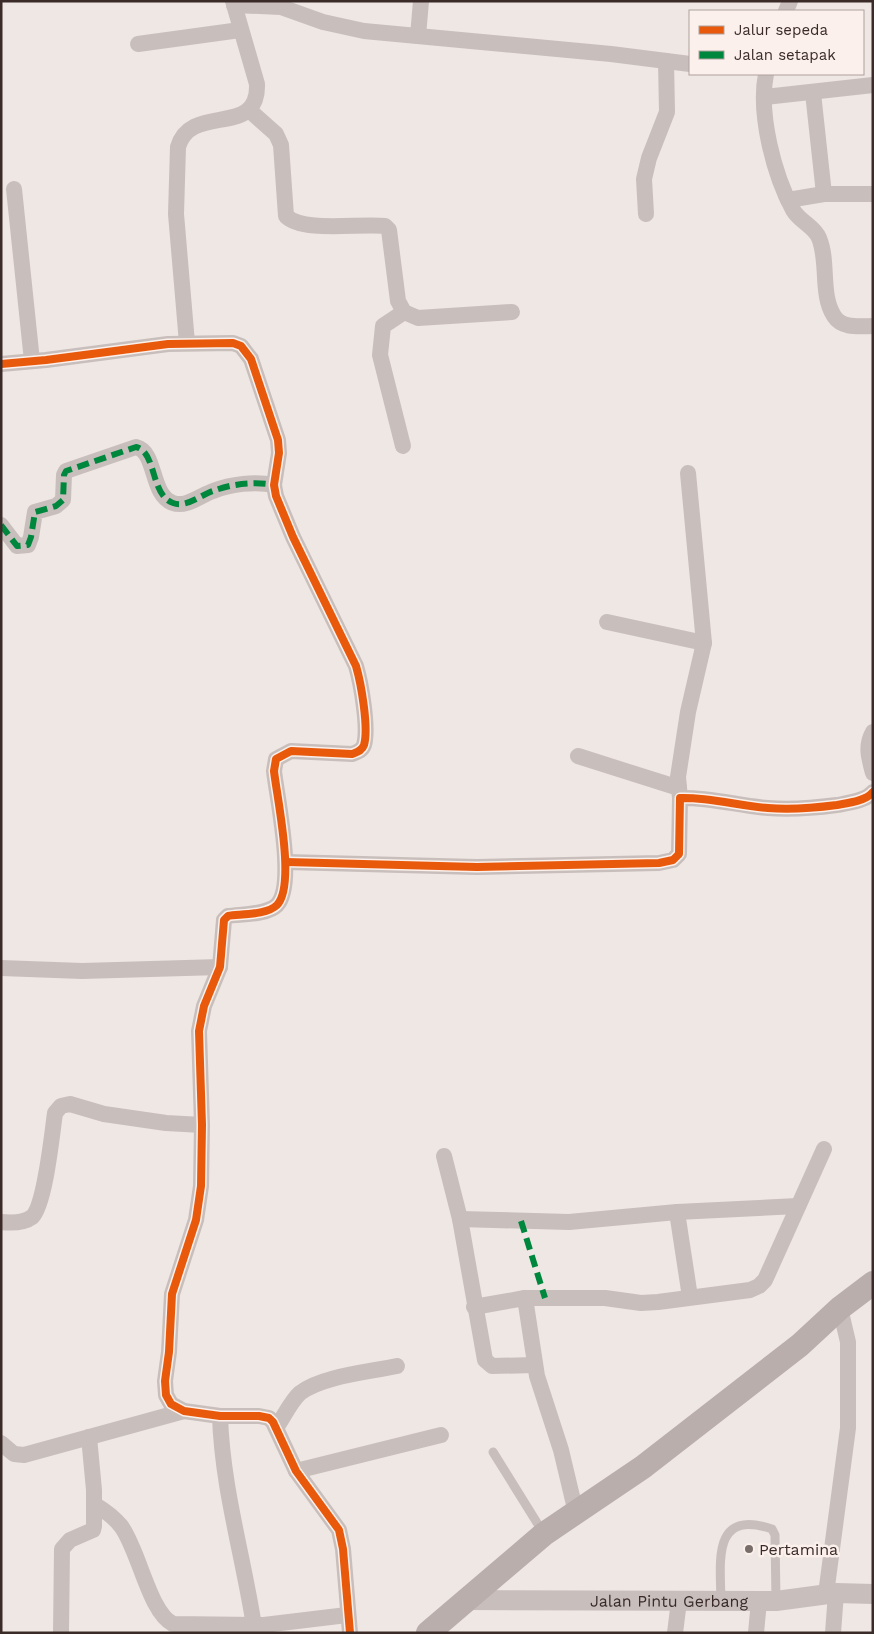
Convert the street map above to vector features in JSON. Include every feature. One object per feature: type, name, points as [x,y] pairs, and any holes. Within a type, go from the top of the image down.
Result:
[{"type":"main road","points":[[428,1633],[544,1534],[658,1455],[800,1345],[840,1308],[873,1284]]},
{"type":"street","points":[[418,36],[421,1]]},
{"type":"street","points":[[138,44],[236,15],[281,7],[341,26],[418,36],[689,64]]},
{"type":"street","points":[[188,343],[176,214],[178,147],[181,137],[191,128],[242,115],[249,110],[257,94],[257,84],[236,15]]},
{"type":"street","points":[[646,214],[644,195],[647,165],[668,112],[666,61]]},
{"type":"street","points":[[873,85],[846,86],[814,93],[765,86],[767,127],[785,197],[801,220],[814,230],[820,239],[829,304],[834,316],[840,323],[851,326],[873,326]]},
{"type":"street","points":[[814,93],[824,194]]},
{"type":"street","points":[[249,110],[276,134],[281,145],[286,216],[292,223],[310,225],[366,224],[385,226],[390,230],[398,301],[404,312],[418,318],[512,312]]},
{"type":"street","points":[[14,189],[32,361]]},
{"type":"street","points":[[788,200],[824,194],[873,194]]},
{"type":"street","points":[[402,446],[380,355],[383,326],[404,312]]},
{"type":"street","points":[[1,364],[188,343],[233,343],[241,346],[252,359],[278,440],[279,453],[274,485],[293,537],[356,666],[362,688],[364,745],[359,751],[352,754],[291,750],[276,759],[274,771],[286,862],[281,897],[276,905],[267,910],[228,916],[224,920],[220,967],[204,1006],[199,1031],[202,1125],[201,1186],[196,1220],[172,1294],[169,1352],[165,1381],[166,1395],[171,1404],[184,1411],[220,1416],[269,1418],[276,1428],[296,1471],[339,1530],[343,1550],[350,1633]]},
{"type":"street","points":[[1,525],[17,546],[28,546],[35,512],[56,506],[63,500],[64,475],[66,471],[136,447],[146,452],[164,497],[171,503],[178,505],[227,487],[260,483],[274,485]]},
{"type":"street","points":[[286,862],[477,867],[659,863],[673,860],[679,854],[680,793],[678,777],[688,712],[704,643],[688,473]]},
{"type":"street","points":[[606,622],[704,643]]},
{"type":"street","points":[[873,732],[868,740],[867,751],[873,773]]},
{"type":"street","points":[[578,756],[680,793],[767,808],[804,809],[848,803],[870,797],[873,792]]},
{"type":"street","points":[[1,968],[82,971],[220,967]]},
{"type":"street","points":[[1,1222],[23,1221],[31,1218],[37,1211],[45,1177],[54,1114],[61,1106],[70,1104],[104,1114],[166,1123],[202,1125]]},
{"type":"street","points":[[474,1307],[525,1298],[606,1298],[641,1303],[750,1290],[759,1286],[765,1280],[824,1149]]},
{"type":"street","points":[[444,1156],[460,1219],[474,1307],[486,1362],[492,1366],[500,1367],[535,1364]]},
{"type":"street","points":[[460,1219],[569,1222],[677,1212],[798,1206]]},
{"type":"street","points":[[677,1212],[690,1297]]},
{"type":"street","points":[[525,1298],[535,1364],[542,1394],[561,1450],[576,1513]]},
{"type":"street","points":[[833,1633],[831,1594],[848,1428],[848,1342],[840,1308]]},
{"type":"street","points":[[276,1428],[300,1393],[326,1381],[397,1366]]},
{"type":"street","points":[[1,1442],[14,1454],[24,1455],[184,1411]]},
{"type":"street","points":[[220,1416],[225,1475],[243,1559],[253,1620],[257,1625]]},
{"type":"street","points":[[296,1471],[441,1435]]},
{"type":"street","points":[[62,1633],[62,1549],[70,1540],[93,1530],[94,1504],[89,1437]]},
{"type":"street","points":[[94,1504],[106,1511],[121,1526],[152,1596],[165,1620],[173,1624],[195,1626],[257,1625],[347,1615]]},
{"type":"street","name":"Jalan Pintu Gerbang","points":[[465,1600],[768,1601],[831,1594],[873,1594]]},
{"type":"street","points":[[675,1633],[679,1601]]},
{"type":"street","points":[[756,1633],[768,1601]]},
{"type":"lane","points":[[494,1452],[544,1534]]},
{"type":"lane","points":[[721,1600],[722,1552],[728,1531],[737,1525],[764,1526],[772,1529],[775,1535],[768,1601]]},
{"type":"marked path","points":[[1,525],[17,546],[28,545],[35,512],[56,506],[63,500],[64,475],[66,471],[136,447],[143,451],[147,457],[160,492],[173,503],[183,504],[213,491],[235,485],[251,483],[274,485]]},
{"type":"marked path","points":[[521,1221],[545,1298]]},
{"type":"cycle path","points":[[1,364],[168,344],[233,343],[241,346],[251,359],[278,440],[279,453],[274,485],[276,496],[293,537],[356,666],[366,728],[363,747],[352,754],[291,751],[276,759],[274,771],[285,861],[285,879],[282,895],[277,905],[267,911],[228,916],[224,920],[220,967],[204,1006],[199,1031],[202,1125],[201,1186],[196,1220],[172,1294],[169,1352],[165,1381],[166,1395],[171,1404],[184,1411],[220,1416],[259,1416],[269,1418],[273,1422],[296,1471],[339,1530],[343,1549],[350,1633]]},
{"type":"cycle path","points":[[286,862],[477,867],[659,863],[673,860],[679,854],[680,798],[768,808],[794,809],[828,806],[861,800],[873,792]]},
{"type":"place","name":"Pertamina","points":[[749,1549]]}]
